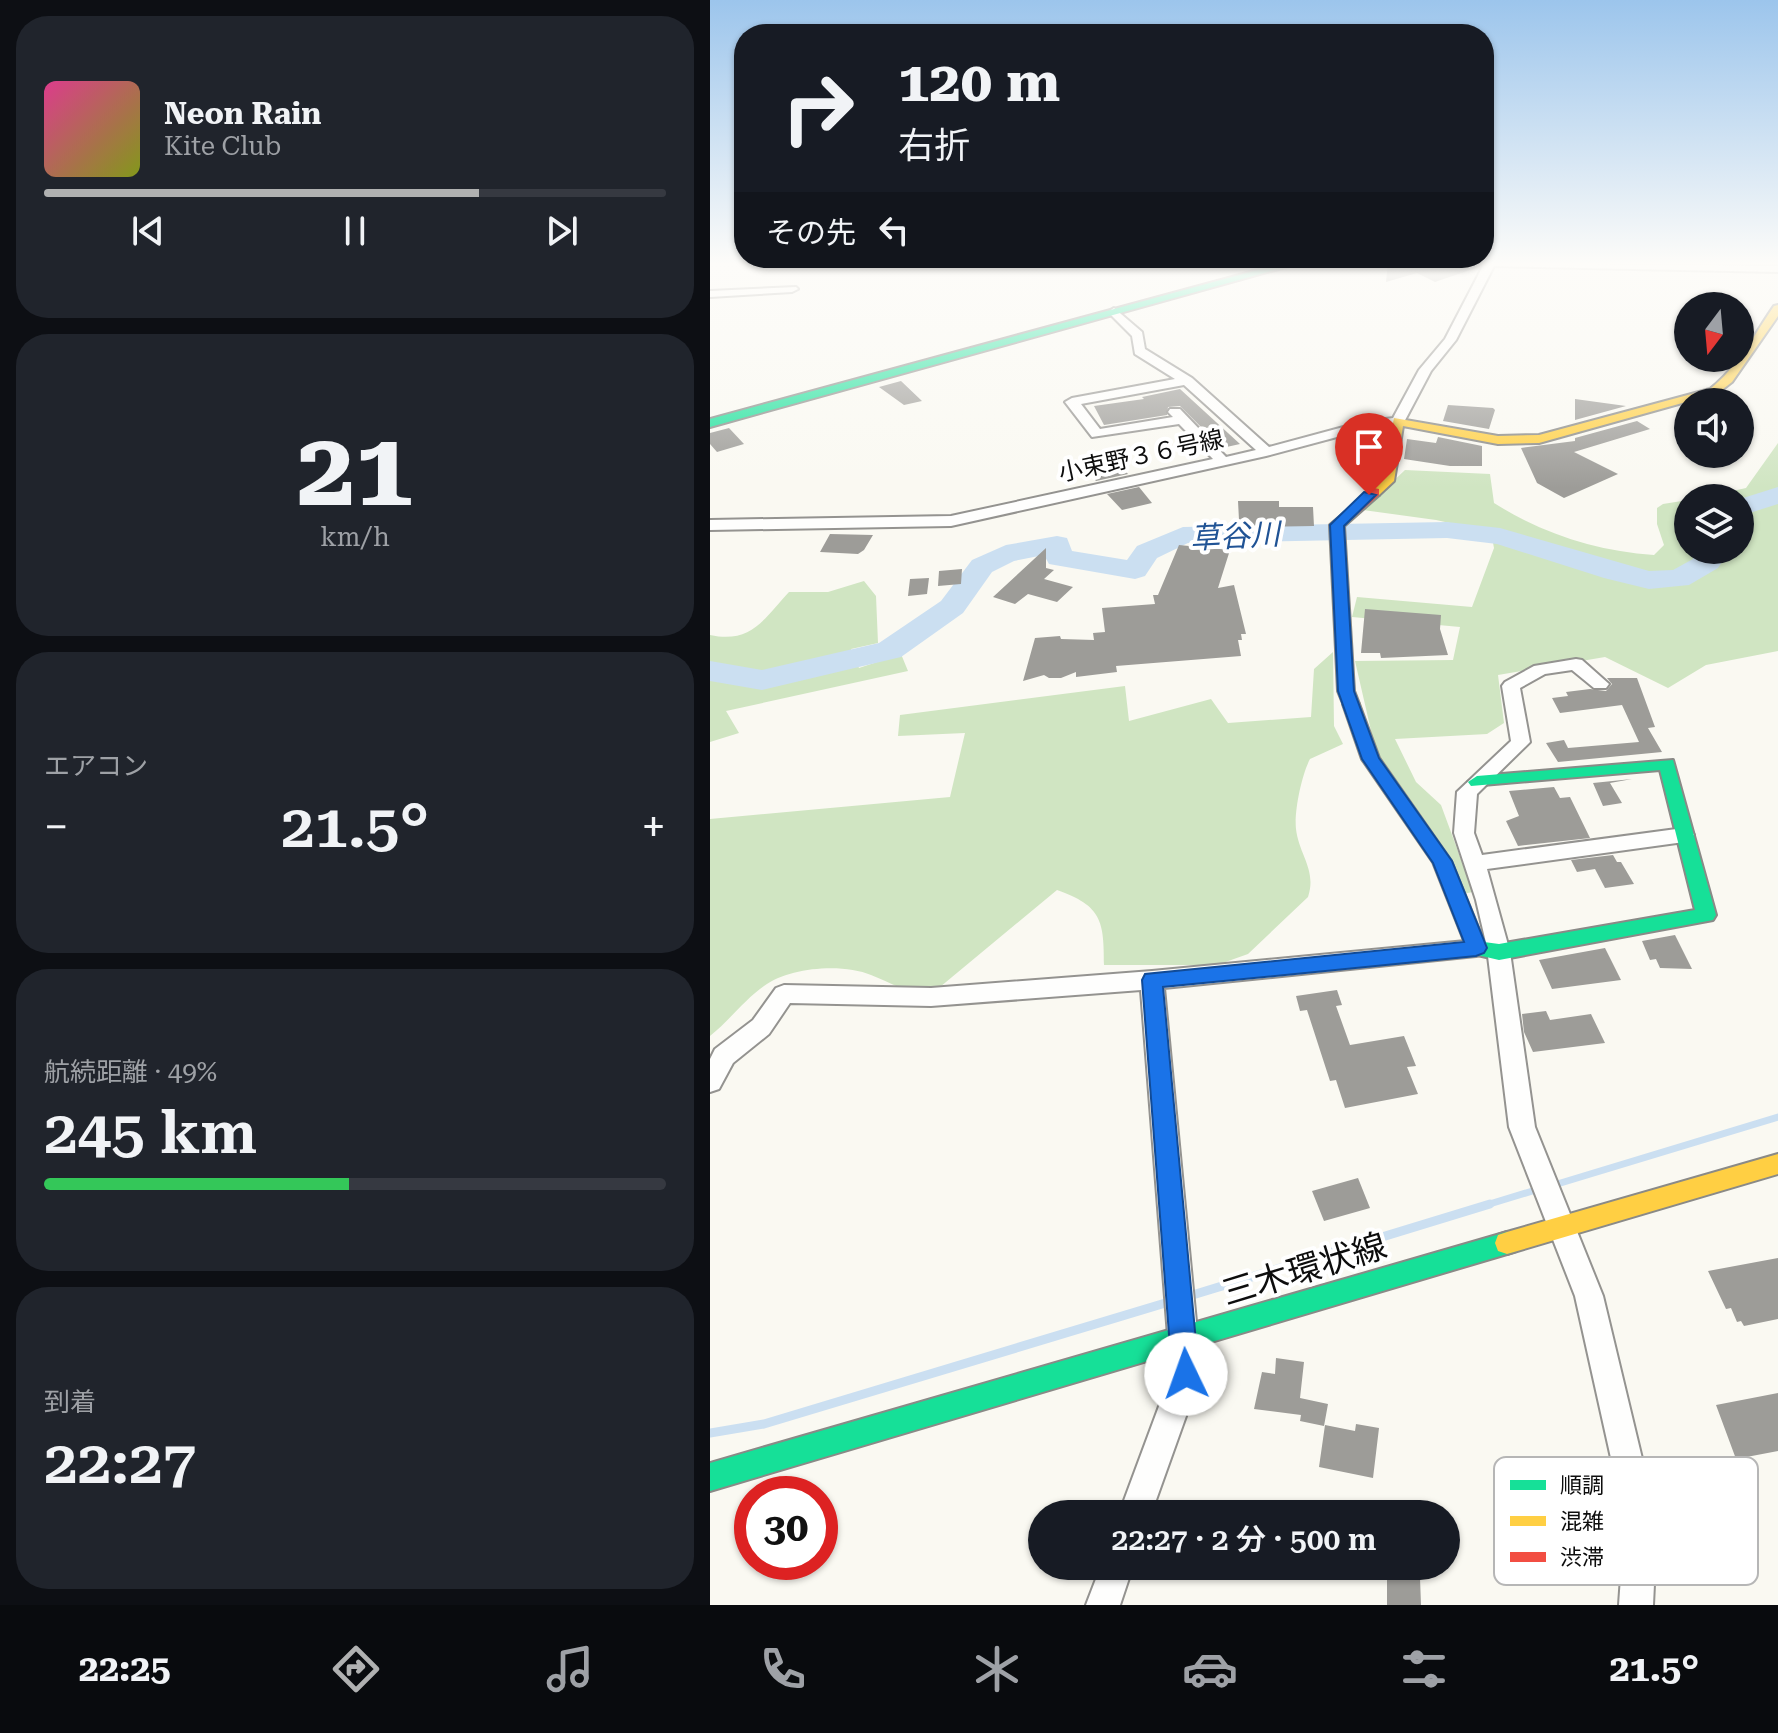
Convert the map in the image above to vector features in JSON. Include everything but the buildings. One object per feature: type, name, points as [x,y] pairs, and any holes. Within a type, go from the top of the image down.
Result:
[{"type":"main road","points":[[710,412],[984,338]]},
{"type":"main road","points":[[710,423],[1020,338]]},
{"type":"main road","points":[[1477,782],[1667,764],[1706,915],[1488,950],[1442,861],[1371,759],[1346,691],[1338,532],[1387,481],[1398,421],[1498,440],[1539,439],[1714,391],[1728,380],[1757,338]]},
{"type":"main road","name":"三木環状線","points":[[710,1477],[1778,1164]]},
{"type":"street","points":[[1138,338],[1139,351],[1187,381],[1266,452]]},
{"type":"street","points":[[1398,421],[1425,370],[1451,338]]},
{"type":"street","points":[[1187,381],[1072,402],[1097,434],[1178,415],[1222,461]]},
{"type":"street","name":"小束野３６号線","points":[[710,525],[951,521],[1266,452],[1362,426],[1398,421]]},
{"type":"street","points":[[1600,684],[1576,664],[1540,670],[1511,686],[1521,742],[1467,792],[1464,833],[1487,900],[1488,950],[1522,1127],[1589,1296],[1626,1457]]},
{"type":"street","points":[[1474,863],[1684,835]]},
{"type":"street","points":[[710,1082],[724,1056],[761,1027],[784,994],[931,997],[1488,950]]},
{"type":"street","points":[[1140,1500],[1186,1374],[1152,980]]},
{"type":"street","points":[[1103,1605],[1112,1580]]},
{"type":"street","points":[[1636,1605],[1637,1585]]},
{"type":"green space","points":[[1778,443],[1778,651],[1706,665],[1668,688],[1605,657],[1498,675],[1504,723],[1487,734],[1395,739],[1416,782],[1441,805],[1473,892],[1462,894],[1375,748],[1355,661],[1453,660],[1460,627],[1352,617],[1357,597],[1472,607],[1494,548],[1491,532],[1436,520],[1363,510],[1405,470],[1490,474],[1494,503],[1532,524],[1571,539],[1612,550],[1654,555],[1664,545],[1657,524],[1657,508],[1674,502],[1674,564],[1754,564],[1754,484],[1749,484]]},
{"type":"green space","points":[[864,581],[876,596],[878,643],[851,649],[859,668],[901,654],[908,671],[726,711],[739,733],[710,742],[710,635],[736,636],[756,627],[789,592],[828,592]]},
{"type":"green space","points":[[1333,652],[1334,726],[1343,744],[1310,759],[1296,813],[1296,829],[1310,879],[1308,897],[1248,954],[1217,965],[1104,965],[1101,926],[1092,909],[1057,890],[940,987],[912,990],[846,969],[801,971],[764,986],[710,1036],[710,819],[950,797],[965,733],[898,736],[900,715],[1125,686],[1129,721],[1211,699],[1228,723],[1311,717],[1314,669]]},
{"type":"waterway","name":"草谷川","points":[[1754,503],[1778,495]]},
{"type":"waterway","name":"草谷川","points":[[710,671],[762,680],[890,650],[952,607],[982,566],[1006,554],[1057,544],[1059,558],[1135,570],[1147,552],[1183,535],[1447,530],[1500,536],[1649,580],[1679,579],[1705,564]]},
{"type":"waterway","points":[[1554,1185],[1778,1117]]},
{"type":"waterway","points":[[1483,1206],[1539,1189]]},
{"type":"waterway","points":[[1186,1297],[1490,1204]]},
{"type":"waterway","points":[[710,1433],[764,1424],[1172,1301]]},
{"type":"traffic: fast","points":[[710,423],[1021,338]]},
{"type":"traffic: fast","points":[[1351,704],[1371,759],[1442,861],[1476,948],[1499,952],[1706,915],[1667,764],[1477,782]]},
{"type":"traffic: fast","points":[[710,1477],[1507,1243]]},
{"type":"traffic: slow","points":[[1374,492],[1387,481],[1398,421],[1498,440],[1539,439],[1714,391],[1728,380],[1757,338]]},
{"type":"traffic: slow","points":[[1507,1243],[1778,1164]]},
{"type":"traffic: jam","points":[[1351,704],[1346,691],[1337,525],[1374,492]]},
{"type":"route","points":[[1186,1374],[1152,980],[1476,948],[1442,861],[1371,759],[1346,691],[1337,525],[1369,495]]}]
